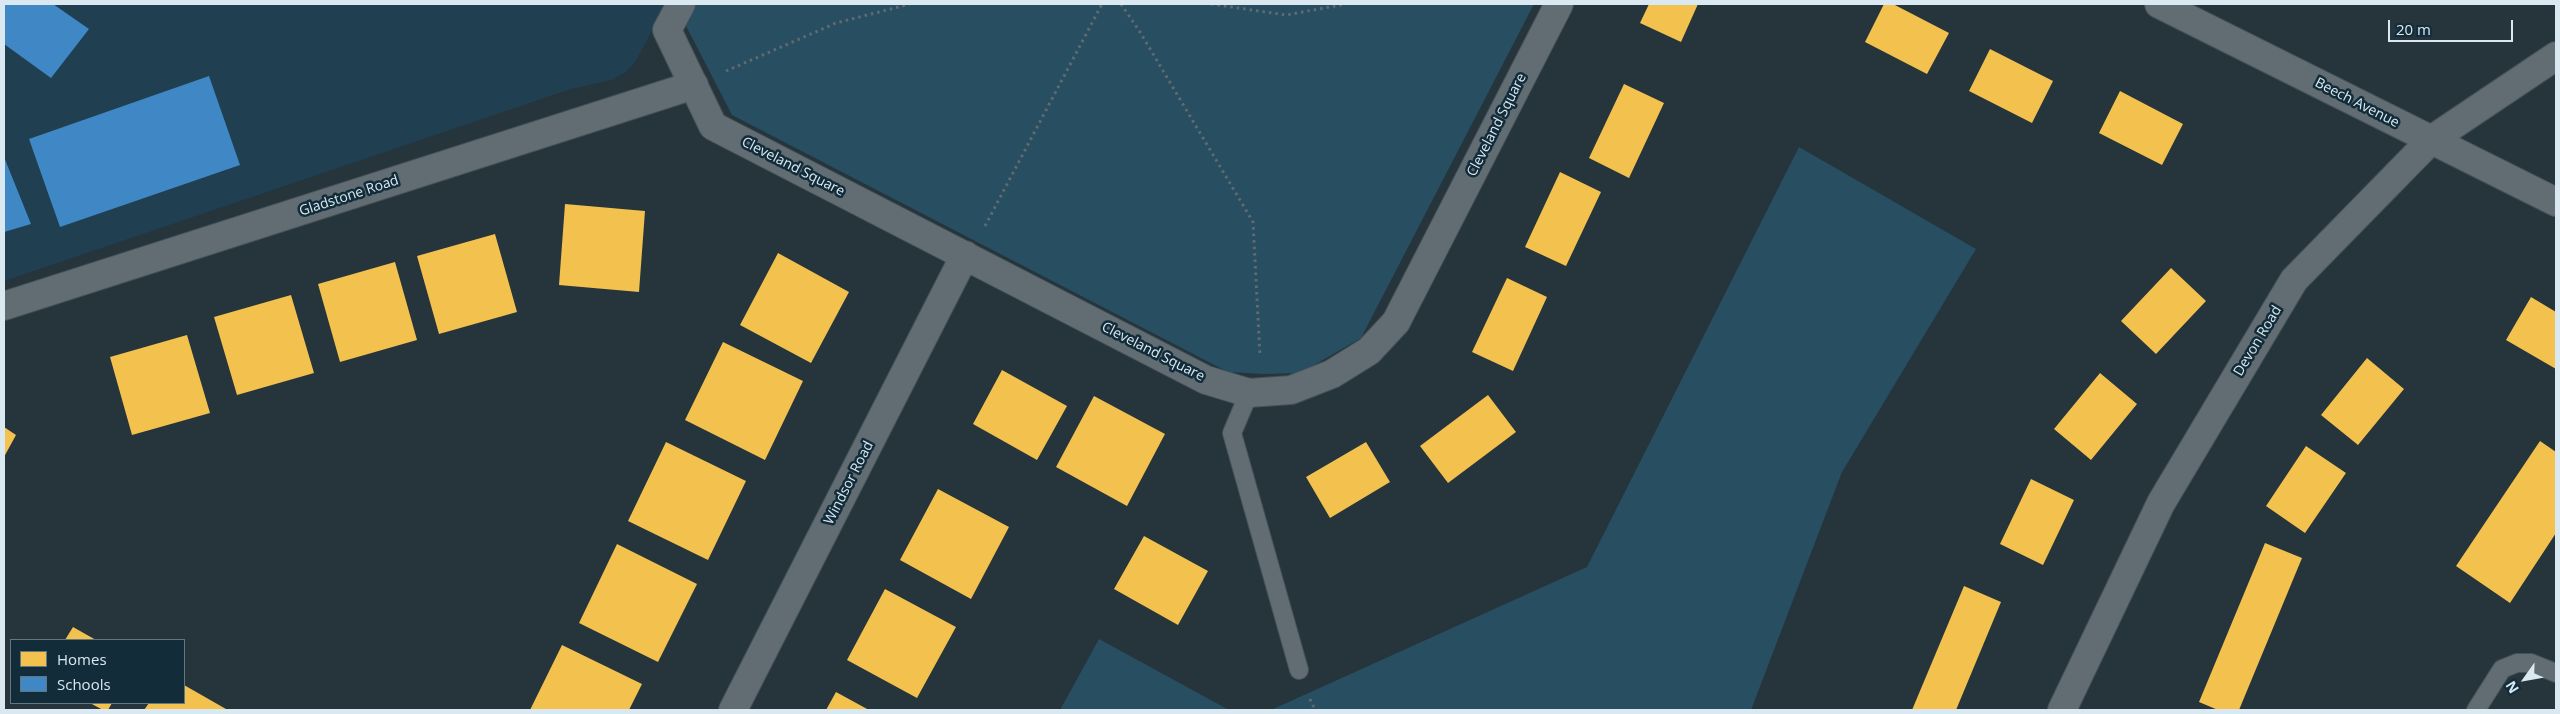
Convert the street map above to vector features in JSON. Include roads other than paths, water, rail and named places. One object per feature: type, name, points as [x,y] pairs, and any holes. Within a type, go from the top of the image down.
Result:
[{"type":"street","name":"Cleveland Square","points":[[681,4],[667,30],[713,126],[1206,380],[1249,392],[1291,390],[1332,374],[1369,351],[1396,322],[1560,4]]},
{"type":"street","name":"Beech Avenue","points":[[2158,4],[2556,202]]},
{"type":"street","name":"Devon Road","points":[[2062,710],[2161,503],[2294,280],[2430,140],[2556,56]]},
{"type":"street","name":"Gladstone Road","points":[[4,306],[694,85]]},
{"type":"street","name":"Windsor Road","points":[[732,710],[965,255]]},
{"type":"lane","points":[[1249,392],[1232,433],[1299,670]]},
{"type":"lane","points":[[2476,710],[2502,669],[2517,663],[2532,663],[2556,673]]}]
